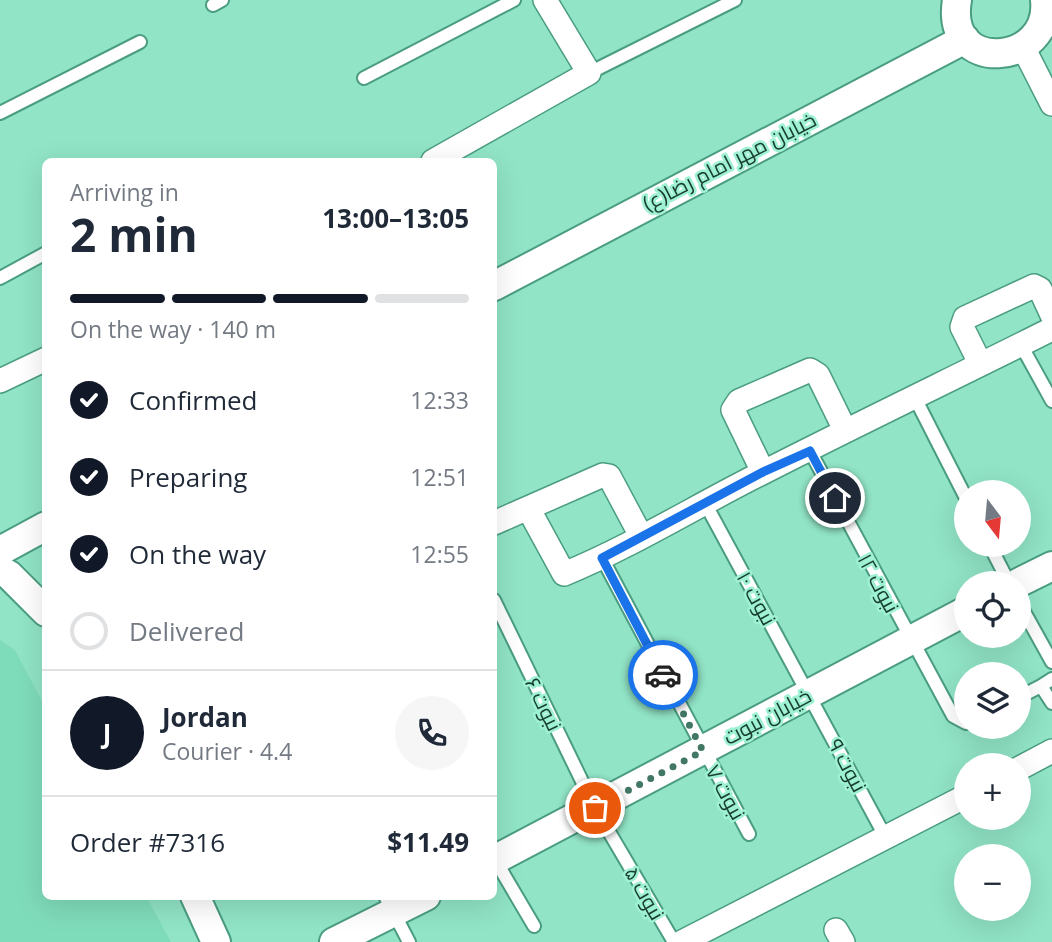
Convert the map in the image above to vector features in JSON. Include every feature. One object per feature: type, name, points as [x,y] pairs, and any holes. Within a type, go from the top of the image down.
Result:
[{"type":"street","points":[[438,158],[589,73],[545,0]]},
{"type":"street","points":[[957,0],[956,17],[965,39],[983,52],[1004,56],[1024,50],[1037,38],[1045,23],[1045,0]]},
{"type":"street","name":"خیابان مهر امام رضا(ع)","points":[[497,284],[965,39]]},
{"type":"street","points":[[1024,50],[1052,104]]},
{"type":"street","points":[[980,363],[962,327],[965,318],[1034,286],[1040,289],[1052,315]]},
{"type":"street","points":[[528,508],[564,574],[602,558],[763,472],[810,451],[845,430],[1052,329]]},
{"type":"street","points":[[0,381],[42,361]]},
{"type":"street","points":[[763,472],[733,410],[739,401],[810,370],[817,375],[845,430]]},
{"type":"street","points":[[497,522],[603,475],[609,476],[641,536]]},
{"type":"street","points":[[0,551],[42,528]]},
{"type":"street","points":[[1031,576],[1052,566]]},
{"type":"street","points":[[0,570],[9,575],[42,608]]},
{"type":"street","name":"خیابان نبوت","points":[[497,857],[954,617]]},
{"type":"street","points":[[1031,762],[1052,751]]},
{"type":"street","points":[[682,942],[954,802]]},
{"type":"street","points":[[197,900],[216,942]]},
{"type":"street","points":[[334,942],[389,905],[410,900]]},
{"type":"lane","points":[[364,78],[514,0]]},
{"type":"lane","points":[[589,73],[735,0]]},
{"type":"lane","points":[[0,113],[140,42]]},
{"type":"lane","points":[[0,278],[42,256]]},
{"type":"lane","points":[[1021,345],[1052,401]]},
{"type":"lane","points":[[915,396],[957,480]]},
{"type":"lane","name":"نبوت ۱۲","points":[[810,451],[910,641],[954,717]]},
{"type":"lane","name":"نبوت ۱۰","points":[[705,503],[809,693]]},
{"type":"lane","name":"نبوت ۷","points":[[602,558],[749,834]]},
{"type":"lane","name":"نبوت ۶","points":[[497,606],[595,808]]},
{"type":"lane","points":[[1031,624],[1052,662]]},
{"type":"lane","points":[[1031,691],[1047,683],[1052,703]]},
{"type":"lane","name":"نبوت ۹","points":[[809,693],[886,838]]},
{"type":"lane","name":"نبوت ۵","points":[[595,808],[674,942]]},
{"type":"lane","points":[[497,864],[534,926]]},
{"type":"lane","points":[[389,905],[409,942]]},
{"type":"shaded area","points":[[0,640],[15,650],[42,701],[42,900],[148,900],[171,942],[0,942]]},
{"type":"way so far","points":[[595,808],[703,751],[663,675]]},
{"type":"route","points":[[663,675],[602,558],[763,472],[810,451],[835,498]]}]
